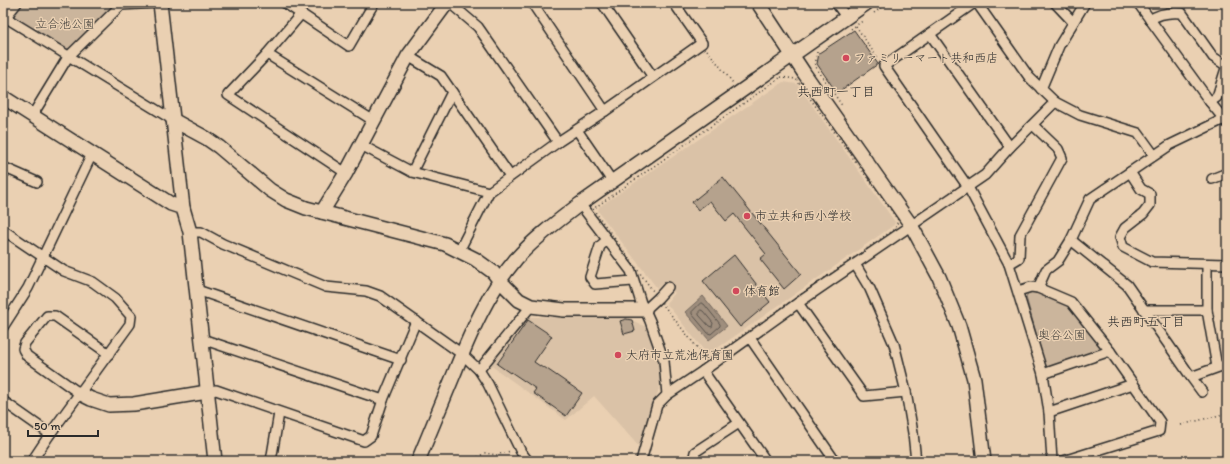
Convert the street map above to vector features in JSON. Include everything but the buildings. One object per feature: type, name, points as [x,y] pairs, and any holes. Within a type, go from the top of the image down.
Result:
[{"type":"street","points":[[17,3],[4,17],[173,120],[206,138],[219,147],[270,190],[286,200],[306,208],[445,244],[475,259],[492,272],[520,300],[531,306],[564,310],[645,310],[668,287]]},
{"type":"street","points":[[32,116],[68,56],[120,4],[160,3],[183,208],[190,232],[197,290],[215,461]]},
{"type":"street","points":[[285,3],[349,46],[374,3]]},
{"type":"street","points":[[322,212],[346,173],[408,56],[448,3],[478,27],[558,142]]},
{"type":"street","points":[[532,3],[605,111]]},
{"type":"street","points":[[602,3],[654,77]]},
{"type":"street","points":[[459,251],[489,192],[558,142],[702,43],[674,3]]},
{"type":"street","points":[[758,3],[792,55],[911,225],[939,277],[959,326],[974,378],[984,461]]},
{"type":"street","points":[[836,3],[851,24]]},
{"type":"street","points":[[418,461],[462,354],[481,313],[500,281],[516,259],[538,238],[580,204],[612,181],[739,94],[792,55],[851,24],[866,3]]},
{"type":"street","points":[[1052,461],[1049,412],[1043,374],[1010,264],[968,187],[884,66],[976,3],[1029,77],[1055,102],[1080,114],[1138,133],[1154,155]]},
{"type":"street","points":[[1055,3],[1073,22]]},
{"type":"street","points":[[1041,90],[1059,46],[1085,3]]},
{"type":"street","points":[[1038,288],[1046,270],[1058,261],[1071,240],[1090,199],[1170,145],[1225,121],[1212,101],[1138,3]]},
{"type":"street","points":[[1150,20],[1161,14],[1176,12],[1182,13],[1213,56],[1227,66],[1217,97],[1212,101]]},
{"type":"street","points":[[301,14],[267,54],[228,95],[346,173]]},
{"type":"street","points":[[930,34],[1010,147]]},
{"type":"street","points":[[267,54],[374,121]]},
{"type":"street","points":[[408,56],[441,76],[510,176]]},
{"type":"street","points":[[412,172],[452,92]]},
{"type":"street","points":[[1212,101],[1218,101],[1227,95]]},
{"type":"street","points":[[3,97],[171,204],[183,208]]},
{"type":"street","points":[[641,461],[657,404],[666,395],[703,371],[798,303],[985,175],[1010,147],[1055,102]]},
{"type":"street","points":[[1010,264],[1019,258],[1020,235],[1062,158],[1058,149],[1033,125]]},
{"type":"street","points":[[577,130],[612,181]]},
{"type":"street","points":[[360,146],[412,172],[489,192]]},
{"type":"street","points":[[3,327],[28,288],[92,154]]},
{"type":"street","points":[[3,167],[37,182]]},
{"type":"street","points":[[1130,172],[1141,189],[1150,194],[1150,205],[1143,214],[1125,228],[1120,237],[1123,248],[1152,262],[1227,264]]},
{"type":"street","points":[[1212,179],[1227,173]]},
{"type":"street","points":[[580,204],[631,271],[641,303],[664,361],[666,395]]},
{"type":"street","points":[[3,230],[64,271],[93,282],[115,298],[131,316],[130,324],[79,393],[32,461]]},
{"type":"street","points":[[190,232],[201,232],[223,244],[326,286],[366,291],[380,296],[462,354],[479,370],[488,384],[519,448],[528,461]]},
{"type":"street","points":[[607,240],[600,246],[590,277],[595,284],[633,281]]},
{"type":"street","points":[[1071,240],[1127,285],[1202,392]]},
{"type":"street","points":[[855,264],[870,289],[894,344],[906,392],[916,461]]},
{"type":"street","points":[[1207,264],[1207,310],[1217,367]]},
{"type":"street","points":[[1018,291],[1030,287],[1038,288],[1071,302],[1110,351],[1160,422],[1159,431],[1063,461]]},
{"type":"street","points":[[197,290],[401,360]]},
{"type":"street","points":[[798,303],[864,396],[906,392]]},
{"type":"street","points":[[479,370],[531,306]]},
{"type":"street","points":[[1144,310],[1207,310]]},
{"type":"street","points":[[108,354],[55,316],[47,316],[25,343],[23,349],[27,356],[79,393],[109,406],[134,404],[216,390],[279,413],[364,441],[371,436],[383,400],[416,321]]},
{"type":"street","points":[[750,338],[835,461]]},
{"type":"street","points":[[202,339],[383,400]]},
{"type":"street","points":[[1043,374],[1110,351]]},
{"type":"street","points":[[1191,377],[1227,364]]},
{"type":"street","points":[[703,371],[766,461]]},
{"type":"street","points":[[1049,412],[1133,384]]},
{"type":"street","points":[[3,401],[50,434]]},
{"type":"street","points":[[271,461],[279,413]]},
{"type":"street","points":[[693,461],[695,452],[740,423]]},
{"type":"path","points":[[884,66],[851,24],[887,3]]},
{"type":"path","points":[[702,43],[739,94]]},
{"type":"path","points":[[818,50],[815,66],[846,111]]},
{"type":"path","points":[[781,77],[796,79],[898,220],[895,230],[707,360],[658,298],[593,209],[781,77]]},
{"type":"path","points":[[1181,425],[1227,413]]},
{"type":"path","points":[[476,461],[478,457],[485,453],[496,455],[519,448]]},
{"type":"shaded area","name":"市立共和西小学校","points":[[783,82],[797,84],[895,222],[894,225],[707,354],[666,303],[675,293],[663,283],[657,288],[598,211],[599,207]]},
{"type":"shaded area","points":[[531,317],[628,318],[644,326],[648,325],[661,365],[662,378],[641,449],[594,396],[566,420],[489,364],[525,320]]},
{"type":"green space","name":"立合池公園","points":[[23,3],[113,3],[114,8],[71,49],[65,49],[14,18],[14,14]]},
{"type":"green space","name":"奥谷公園","points":[[1035,292],[1070,306],[1100,347],[1099,350],[1048,367],[1045,365],[1026,297],[1028,293]]},
{"type":"water","points":[[703,296],[727,326],[709,340],[685,312]]},
{"type":"place","name":"ファミリーマート共和西店","points":[[846,58]]},
{"type":"place","name":"市立共和西小学校","points":[[747,216]]},
{"type":"place","name":"体育館","points":[[736,291]]},
{"type":"place","name":"大府市立荒池保育園","points":[[618,355]]},
{"type":"district","name":"共西町一丁目","points":[[836,91]]},
{"type":"district","name":"共西町五丁目","points":[[1146,321]]}]
